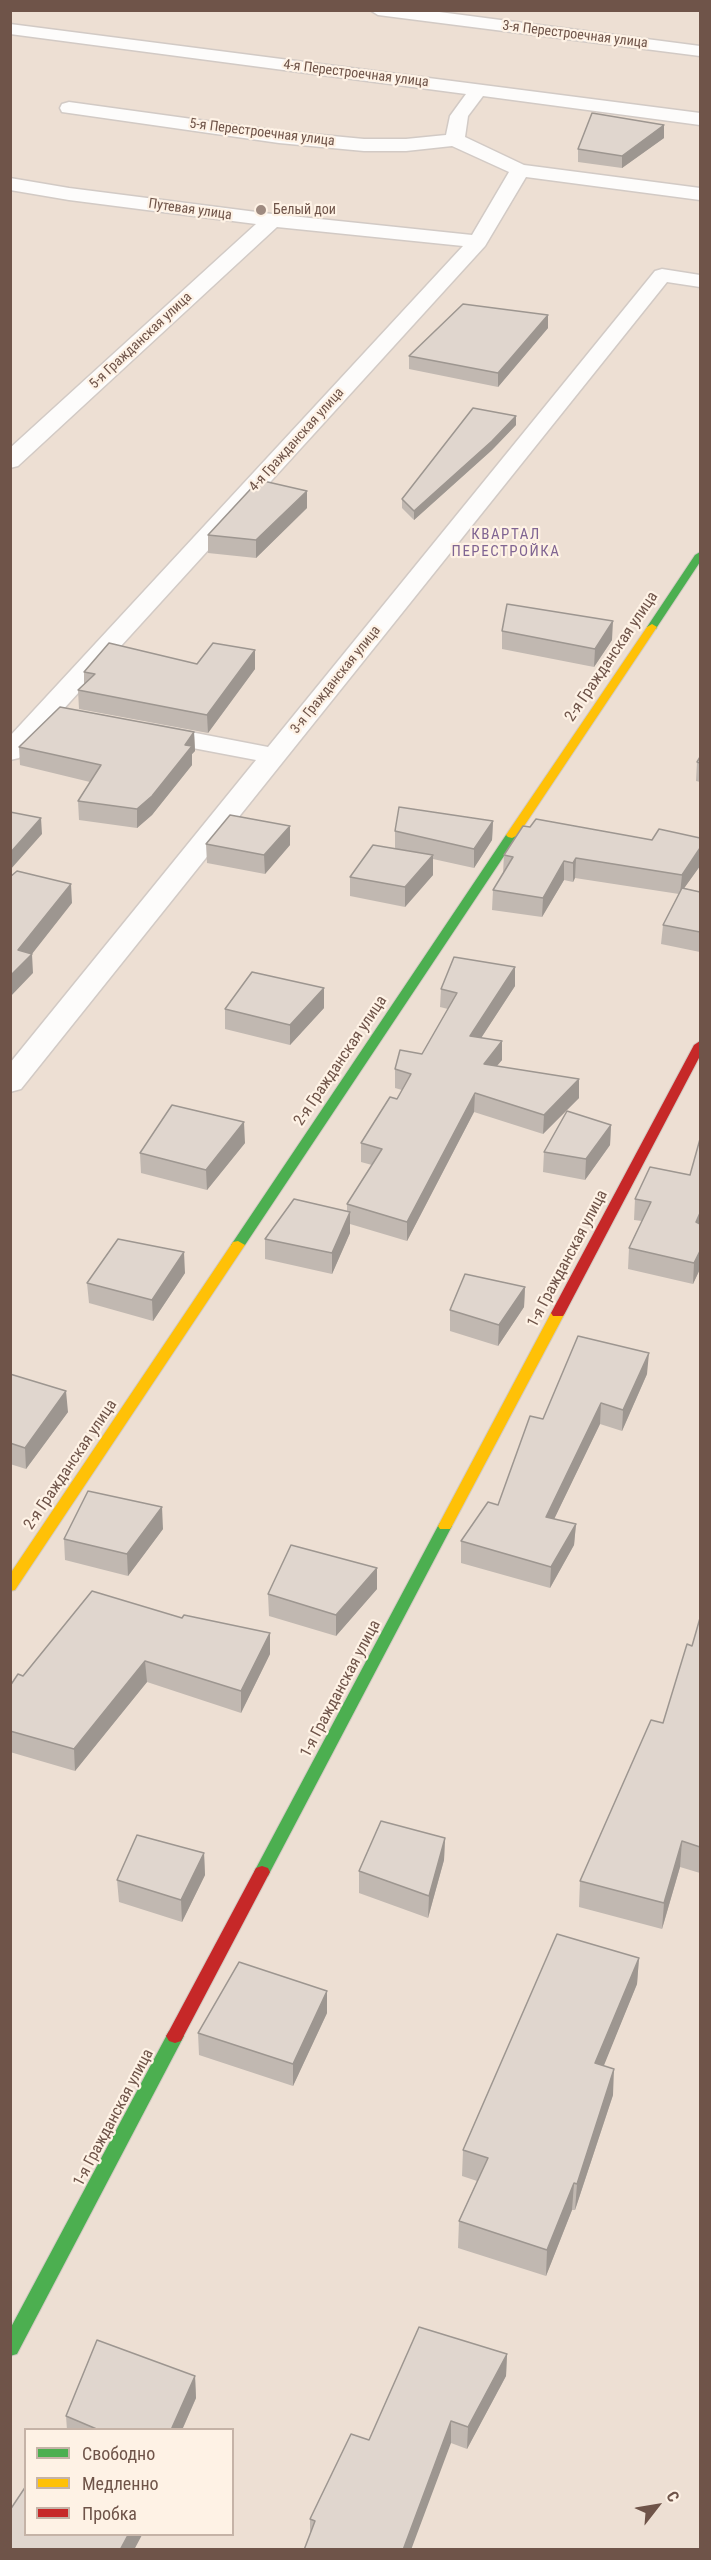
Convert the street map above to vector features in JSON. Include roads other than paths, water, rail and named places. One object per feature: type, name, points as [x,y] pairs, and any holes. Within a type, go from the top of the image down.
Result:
[{"type":"street","name":"3-я Перестроечная улица","points":[[378,10],[700,51]]},
{"type":"street","name":"4-я Перестроечная улица","points":[[10,29],[700,119]]},
{"type":"street","points":[[478,90],[459,117],[455,140],[520,170],[700,194]]},
{"type":"street","name":"5-я Перестроечная улица","points":[[69,108],[279,137],[364,145],[406,145],[455,140]]},
{"type":"street","name":"4-я Гражданская улица","points":[[10,752],[59,715],[478,242],[520,170]]},
{"type":"street","name":"Путевая улица","points":[[10,184],[272,220],[478,242]]},
{"type":"street","name":"5-я Гражданская улица","points":[[10,461],[272,220]]},
{"type":"street","name":"3-я Гражданская улица","points":[[10,1083],[662,275],[700,281]]},
{"type":"street","name":"2-я Гражданская улица","points":[[10,1586],[700,555]]},
{"type":"street","points":[[127,728],[275,756]]},
{"type":"street","name":"1-я Гражданская улица","points":[[10,2348],[700,1045]]},
{"type":"place","name":"Белый дои","points":[[261,210]]},
{"type":"district","name":"КВАРТАЛ ПЕРЕСТРОЙКА","points":[[506,544]]}]
